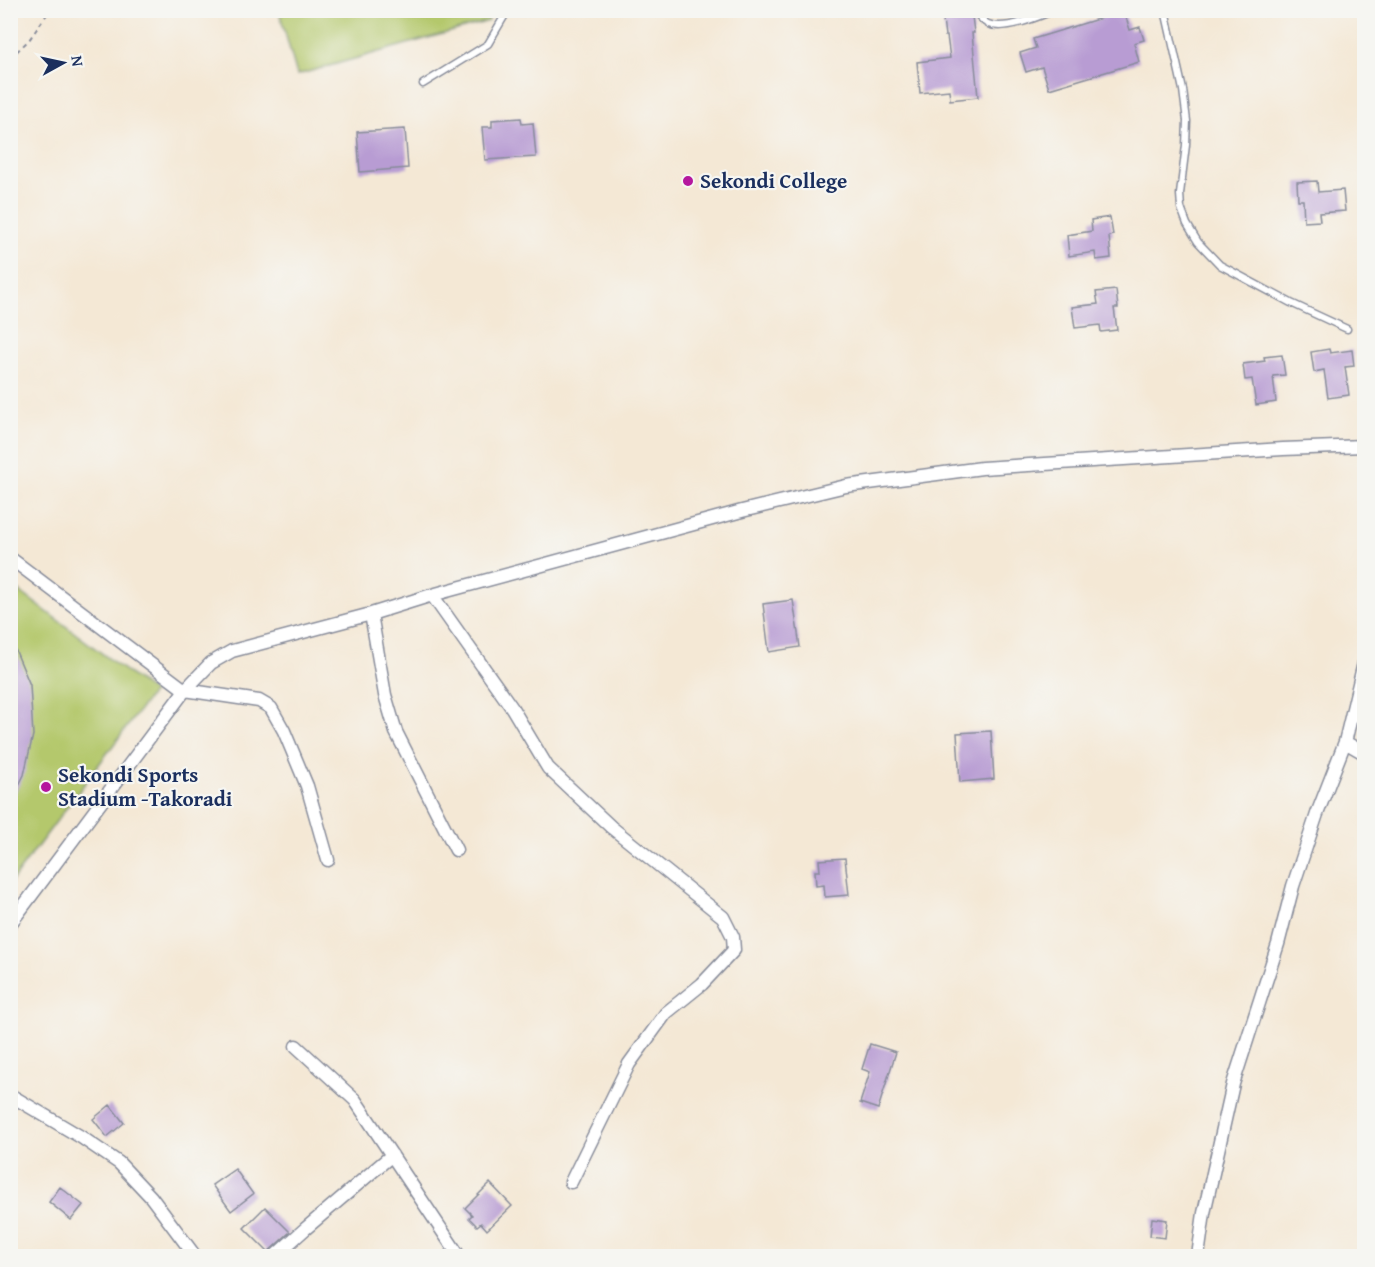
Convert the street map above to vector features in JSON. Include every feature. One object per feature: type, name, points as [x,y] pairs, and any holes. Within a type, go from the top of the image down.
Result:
[{"type":"street","points":[[10,924],[185,690],[211,663],[232,651],[742,511],[846,486],[982,468],[1365,446]]},
{"type":"street","points":[[10,558],[185,690],[259,701],[271,708],[284,731],[307,786],[328,860]]},
{"type":"street","points":[[432,595],[512,708],[548,768],[611,827],[723,916],[734,937],[734,950],[702,984],[666,1013],[629,1064],[571,1182]]},
{"type":"street","points":[[371,614],[385,695],[396,732],[456,850]]},
{"type":"street","points":[[1198,1257],[1204,1213],[1233,1084],[1278,944],[1293,886],[1317,814],[1346,742],[1365,663]]},
{"type":"street","points":[[1346,742],[1365,753]]},
{"type":"street","points":[[296,1046],[355,1100],[459,1257]]},
{"type":"street","points":[[10,1095],[81,1137],[119,1163],[151,1197],[195,1257]]},
{"type":"street","points":[[276,1257],[304,1229],[392,1155]]},
{"type":"lane","points":[[423,84],[488,44],[508,10]]},
{"type":"lane","points":[[974,10],[987,24],[999,26],[1021,22],[1055,10]]},
{"type":"lane","points":[[1165,10],[1183,90],[1187,121],[1180,194],[1181,208],[1187,224],[1198,242],[1220,265],[1291,303],[1347,329]]},
{"type":"path","points":[[10,58],[29,40],[50,10]]},
{"type":"green space","points":[[279,11],[487,11],[489,21],[297,75]]},
{"type":"green space","name":"Sekondi Sports Stadium -Takoradi","points":[[10,584],[153,692],[11,882],[10,882]]},
{"type":"building","points":[[942,10],[969,10],[972,16],[978,97],[950,100],[949,90],[920,93],[917,62],[950,58]]},
{"type":"building","points":[[1124,11],[1130,30],[1140,27],[1144,40],[1134,43],[1139,62],[1049,89],[1042,67],[1026,72],[1020,53],[1036,48],[1033,39]]},
{"type":"building","points":[[521,118],[522,124],[533,123],[536,157],[485,160],[482,127],[492,127],[492,120]]},
{"type":"building","points":[[405,129],[408,168],[360,172],[357,132]]},
{"type":"building","points":[[1317,181],[1318,192],[1343,190],[1345,211],[1319,213],[1320,221],[1304,222],[1303,200],[1298,200],[1297,182]]},
{"type":"building","points":[[1110,217],[1113,235],[1109,236],[1111,258],[1096,260],[1095,252],[1069,256],[1067,235],[1092,231],[1091,220]]},
{"type":"building","points":[[1116,290],[1118,308],[1114,308],[1117,330],[1101,332],[1100,325],[1075,328],[1072,307],[1098,304],[1096,292]]},
{"type":"building","points":[[1329,349],[1330,353],[1352,350],[1354,366],[1345,367],[1349,395],[1328,398],[1324,370],[1314,372],[1311,352]]},
{"type":"building","points":[[1282,355],[1285,375],[1273,376],[1276,402],[1256,405],[1252,379],[1245,380],[1243,364],[1265,361],[1264,357]]},
{"type":"building","points":[[793,600],[800,647],[769,652],[763,604]]},
{"type":"building","points":[[10,637],[30,685],[33,735],[24,775],[10,803]]},
{"type":"building","points":[[991,731],[994,779],[960,782],[957,733]]},
{"type":"building","points":[[845,858],[849,895],[825,897],[824,885],[816,886],[815,871],[820,871],[819,860]]},
{"type":"building","points":[[870,1044],[896,1052],[878,1109],[860,1103],[870,1072],[862,1069]]},
{"type":"building","points":[[110,1105],[124,1123],[107,1137],[93,1119]]},
{"type":"building","points":[[235,1169],[253,1194],[231,1211],[212,1185]]},
{"type":"building","points":[[490,1183],[512,1206],[487,1230],[481,1223],[477,1226],[469,1218],[472,1215],[465,1208]]},
{"type":"building","points":[[60,1187],[83,1205],[71,1220],[49,1202]]},
{"type":"building","points":[[265,1207],[290,1232],[268,1252],[244,1228]]},
{"type":"building","points":[[1152,1218],[1167,1220],[1165,1238],[1150,1236]]},
{"type":"place","name":"Sekondi College","points":[[688,181]]},
{"type":"place","name":"Sekondi Sports Stadium -Takoradi","points":[[46,787]]}]
